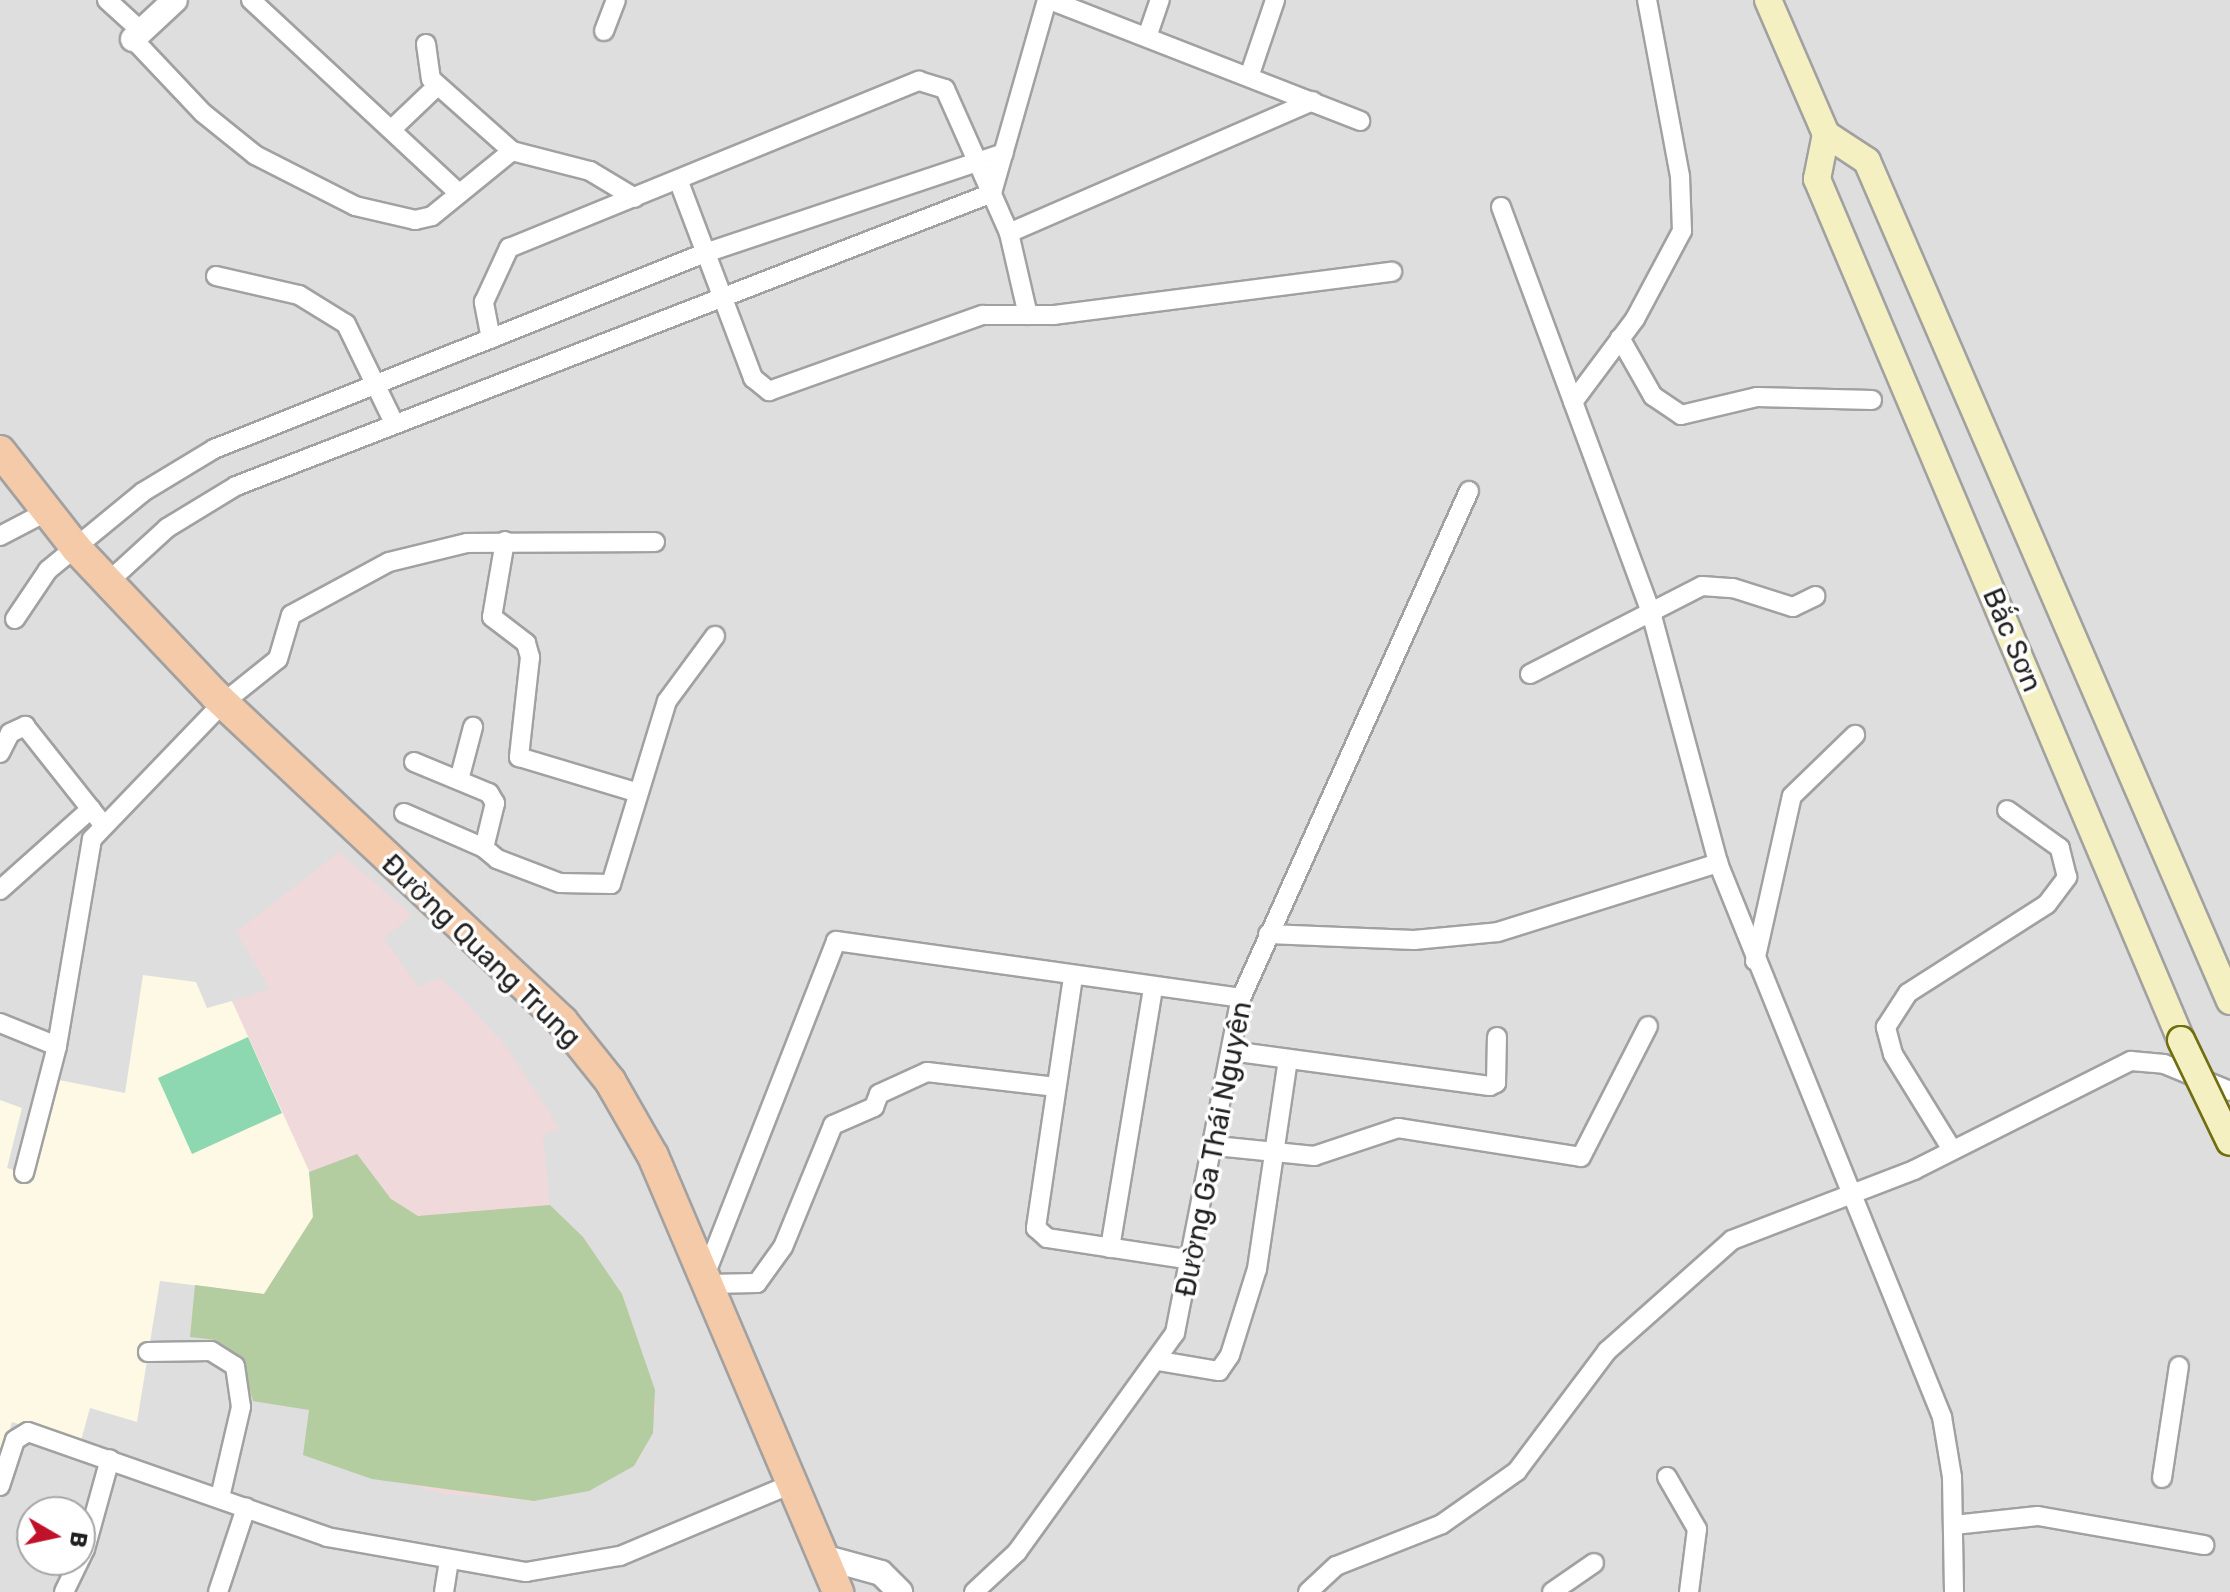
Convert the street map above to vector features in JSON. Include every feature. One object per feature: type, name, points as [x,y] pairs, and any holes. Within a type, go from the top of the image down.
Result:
[{"type":"main road","points":[[1768,0],[1826,134]]},
{"type":"main road","name":"Bắc Sơn","points":[[2230,1001],[1867,161],[1826,134],[1817,179],[2181,1040],[2230,1142]]},
{"type":"main road","name":"Đường Quang Trung","points":[[0,451],[76,548],[223,703],[562,1021],[610,1081],[653,1156],[838,1592]]},
{"type":"street","points":[[107,0],[203,113],[308,188],[415,220],[459,193],[512,151]]},
{"type":"street","points":[[138,36],[175,0]]},
{"type":"street","points":[[251,0],[459,193]]},
{"type":"street","points":[[604,31],[616,0]]},
{"type":"street","points":[[992,193],[1049,0],[1250,74],[1360,121]]},
{"type":"street","points":[[1147,37],[1160,0]]},
{"type":"street","points":[[1250,74],[1275,0]]},
{"type":"street","points":[[1573,402],[1620,338],[1682,231],[1680,176],[1647,0]]},
{"type":"street","points":[[426,44],[426,66],[437,86],[512,151],[590,171],[635,198]]},
{"type":"street","points":[[491,339],[484,302],[509,248],[679,182],[919,81],[945,89],[1009,233],[1028,315]]},
{"type":"street","points":[[392,129],[437,86]]},
{"type":"street","points":[[1009,233],[1313,101]]},
{"type":"street","points":[[15,619],[48,570],[143,492],[214,449],[705,253],[975,157],[1004,153]]},
{"type":"street","points":[[679,182],[753,378],[769,391],[983,315],[1028,315],[1392,272]]},
{"type":"street","points":[[107,583],[167,528],[236,486],[722,293],[992,193]]},
{"type":"street","points":[[1501,207],[1652,616],[1718,863],[1755,961],[1942,1417],[1954,1525],[1954,1592]]},
{"type":"street","points":[[216,276],[326,307],[346,324],[394,423]]},
{"type":"street","points":[[1620,338],[1653,396],[1681,415],[1764,396],[1872,400]]},
{"type":"street","name":"Đường Ga Thái Nguyên","points":[[974,1592],[1017,1552],[1159,1361],[1175,1333],[1216,1146],[1241,998],[1469,491]]},
{"type":"street","points":[[0,536],[48,511]]},
{"type":"street","points":[[0,890],[96,815],[278,659],[291,615],[389,562],[505,541],[655,542]]},
{"type":"street","points":[[505,541],[492,617],[526,643],[530,657],[519,757],[636,792]]},
{"type":"street","points":[[1530,674],[1716,585],[1773,606],[1793,607],[1816,596]]},
{"type":"street","points":[[404,813],[560,883],[611,884],[636,792],[667,701],[715,636]]},
{"type":"street","points":[[0,753],[10,733],[25,726],[96,815]]},
{"type":"street","points":[[459,780],[473,727]]},
{"type":"street","points":[[1755,961],[1792,796],[1855,735]]},
{"type":"street","points":[[414,762],[459,780],[495,803],[484,848]]},
{"type":"street","points":[[1951,1148],[1893,1054],[1886,1027],[1908,993],[2047,904],[2067,877],[2060,848],[2007,810]]},
{"type":"street","points":[[24,1173],[57,1046],[96,815]]},
{"type":"street","points":[[1268,934],[1414,940],[1498,932],[1718,863]]},
{"type":"street","points":[[1056,1087],[927,1072],[879,1094],[874,1107],[833,1125],[783,1247],[757,1283],[706,1281],[836,941],[1073,977],[1241,998]]},
{"type":"street","points":[[1073,977],[1036,1228],[1047,1238],[1193,1260]]},
{"type":"street","points":[[1110,1248],[1153,987]]},
{"type":"street","points":[[0,1023],[57,1046]]},
{"type":"street","points":[[1216,1146],[1314,1156],[1398,1128],[1581,1157],[1648,1026]]},
{"type":"street","points":[[1231,1051],[1490,1086],[1496,1083],[1497,1037]]},
{"type":"street","points":[[1159,1361],[1224,1368],[1257,1269],[1288,1059]]},
{"type":"street","points":[[1308,1592],[1336,1566],[1442,1524],[1517,1471],[1617,1341],[1732,1240],[1951,1148],[2131,1061],[2156,1062],[2230,1091]]},
{"type":"street","points":[[148,1352],[211,1351],[235,1366],[241,1407],[220,1497]]},
{"type":"street","points":[[2162,1478],[2179,1366]]},
{"type":"street","points":[[0,1486],[21,1433],[110,1459],[327,1537],[449,1562],[526,1572],[583,1565],[791,1484]]},
{"type":"street","points":[[64,1592],[85,1549],[110,1459]]},
{"type":"street","points":[[1667,1477],[1697,1529],[1689,1592]]},
{"type":"street","points":[[218,1592],[229,1584],[246,1508]]},
{"type":"street","points":[[1954,1525],[2046,1516],[2204,1545]]},
{"type":"street","points":[[823,1557],[881,1573],[900,1592]]},
{"type":"street","points":[[444,1592],[449,1562]]},
{"type":"street","points":[[1552,1592],[1594,1563]]},
{"type":"shaded area","points":[[0,0],[2230,0],[2230,1592],[0,1592]]},
{"type":"shaded area","points":[[339,852],[412,915],[384,938],[418,987],[440,978],[463,999],[506,1046],[560,1129],[543,1135],[550,1205],[583,1237],[622,1294],[657,1408],[642,1456],[589,1491],[534,1501],[443,1494],[303,1455],[309,1410],[253,1401],[240,1357],[216,1340],[190,1337],[195,1285],[263,1294],[316,1189],[232,1001],[270,989],[236,932]]},
{"type":"shaded area","points":[[143,975],[196,982],[207,1008],[232,1001],[314,1182],[313,1217],[264,1294],[160,1281],[137,1422],[90,1408],[80,1444],[12,1422],[0,1463],[0,1100],[22,1108],[7,1168],[34,1176],[59,1080],[125,1093]]},
{"type":"green space","points":[[248,1037],[282,1113],[192,1154],[158,1078]]},
{"type":"green space","points":[[357,1154],[391,1199],[418,1216],[550,1205],[583,1237],[622,1294],[655,1390],[653,1433],[634,1466],[589,1491],[534,1501],[372,1479],[303,1455],[309,1410],[253,1401],[240,1357],[216,1340],[190,1337],[195,1285],[264,1294],[313,1217],[309,1172]]}]
